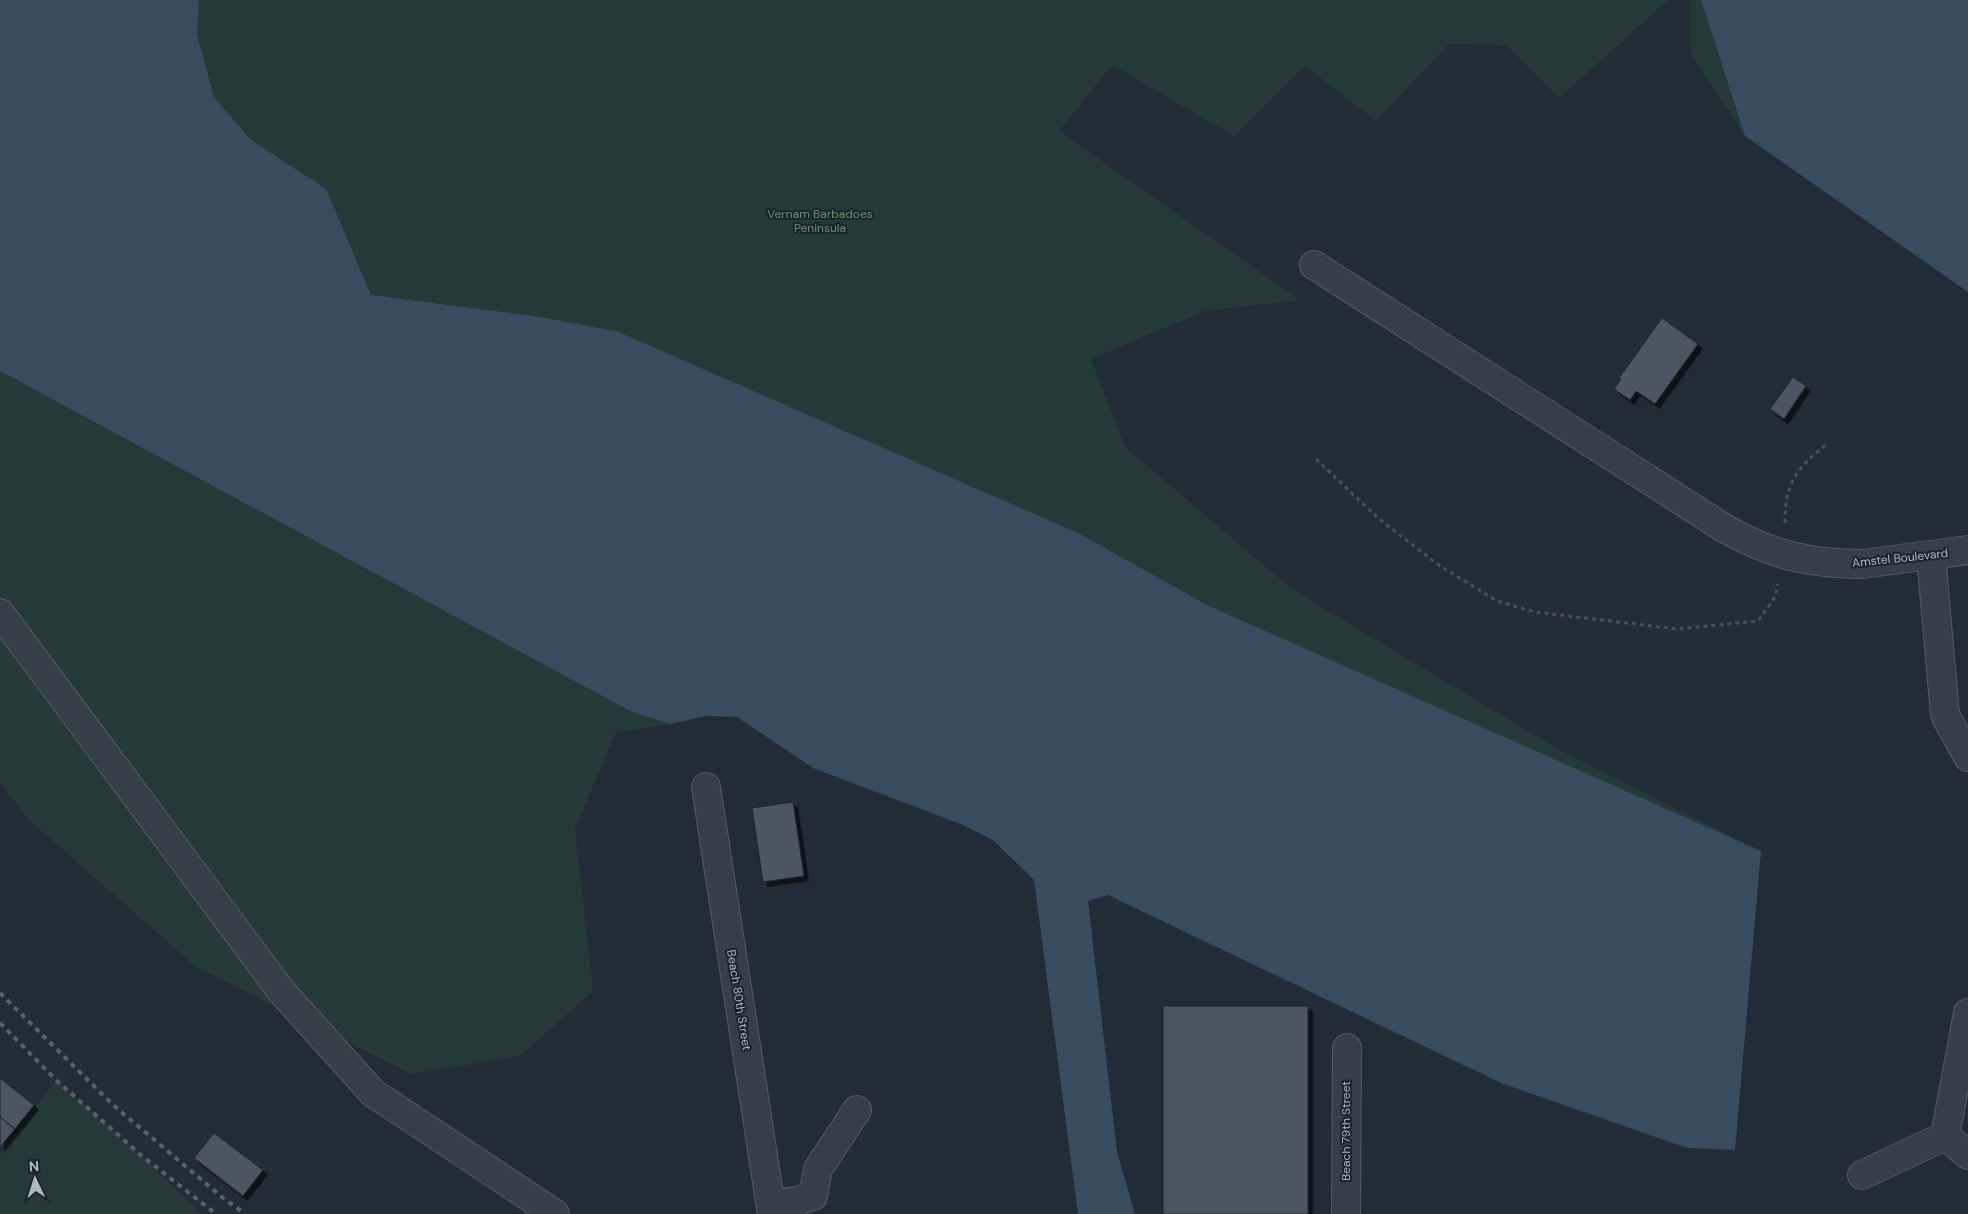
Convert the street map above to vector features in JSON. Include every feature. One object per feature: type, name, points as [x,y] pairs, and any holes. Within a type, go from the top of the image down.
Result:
[{"type":"street","name":"Amstel Boulevard","points":[[1314,265],[1694,509],[1746,540],[1784,555],[1844,564],[1968,550]]},
{"type":"street","points":[[1931,555],[1945,715],[1968,757]]},
{"type":"street","points":[[0,613],[282,992],[373,1093],[555,1214]]},
{"type":"street","name":"Beach 80th Street","points":[[706,787],[771,1209]]},
{"type":"street","points":[[1945,1136],[1968,1013]]},
{"type":"street","name":"Beach 79th Street","points":[[1346,1214],[1347,1048]]},
{"type":"street","points":[[771,1209],[812,1196],[818,1169],[857,1110]]},
{"type":"street","points":[[1945,1136],[1968,1155]]},
{"type":"street","points":[[1862,1175],[1945,1136]]},
{"type":"path","points":[[1316,459],[1380,519],[1440,566],[1497,601],[1535,612],[1678,629],[1758,621],[1775,597],[1784,555],[1785,508],[1789,488],[1801,464],[1828,442]]},
{"type":"green space","name":"Vernam Barbadoes Peninsula","points":[[157,0],[1668,0],[1559,98],[1506,45],[1449,44],[1376,121],[1305,66],[1234,136],[1112,65],[1059,131],[1300,300],[1205,311],[1091,359],[1125,447],[1292,589],[1554,747],[1761,851],[1637,796],[366,331],[153,3]]},
{"type":"green space","points":[[1691,0],[1701,0],[1745,136],[1691,54]]},
{"type":"green space","points":[[0,371],[630,711],[670,724],[616,732],[575,829],[593,991],[520,1056],[412,1074],[196,967],[27,818],[0,782]]},
{"type":"green space","points":[[56,1080],[142,1156],[202,1214],[0,1214],[0,1155]]},
{"type":"water","points":[[0,0],[199,0],[197,35],[214,97],[251,140],[326,189],[371,295],[534,316],[616,331],[1078,533],[1209,606],[1761,851],[1735,1150],[1687,1148],[1501,1083],[1108,895],[1088,901],[1117,1152],[1135,1214],[1078,1214],[1034,880],[993,840],[963,825],[813,768],[737,717],[706,716],[670,724],[630,711],[0,371]]},
{"type":"water","points":[[1701,0],[1968,0],[1968,292],[1745,136]]},
{"type":"building","points":[[1662,318],[1698,344],[1655,404],[1636,391],[1630,400],[1614,389],[1621,379],[1619,378]]},
{"type":"building","points":[[1793,377],[1806,386],[1784,419],[1770,409]]},
{"type":"building","points":[[793,802],[804,876],[763,882],[752,808]]},
{"type":"building","points":[[1163,1006],[1308,1006],[1308,1214],[1163,1214]]},
{"type":"building","points":[[0,1078],[34,1105],[15,1129],[0,1117]]},
{"type":"building","points":[[0,1117],[15,1129],[0,1147]]},
{"type":"building","points":[[214,1133],[263,1170],[243,1196],[194,1158]]},
{"type":"railway","points":[[0,993],[112,1104],[223,1198],[245,1214]]},
{"type":"railway","points":[[0,1023],[56,1080],[142,1156],[216,1214]]}]
